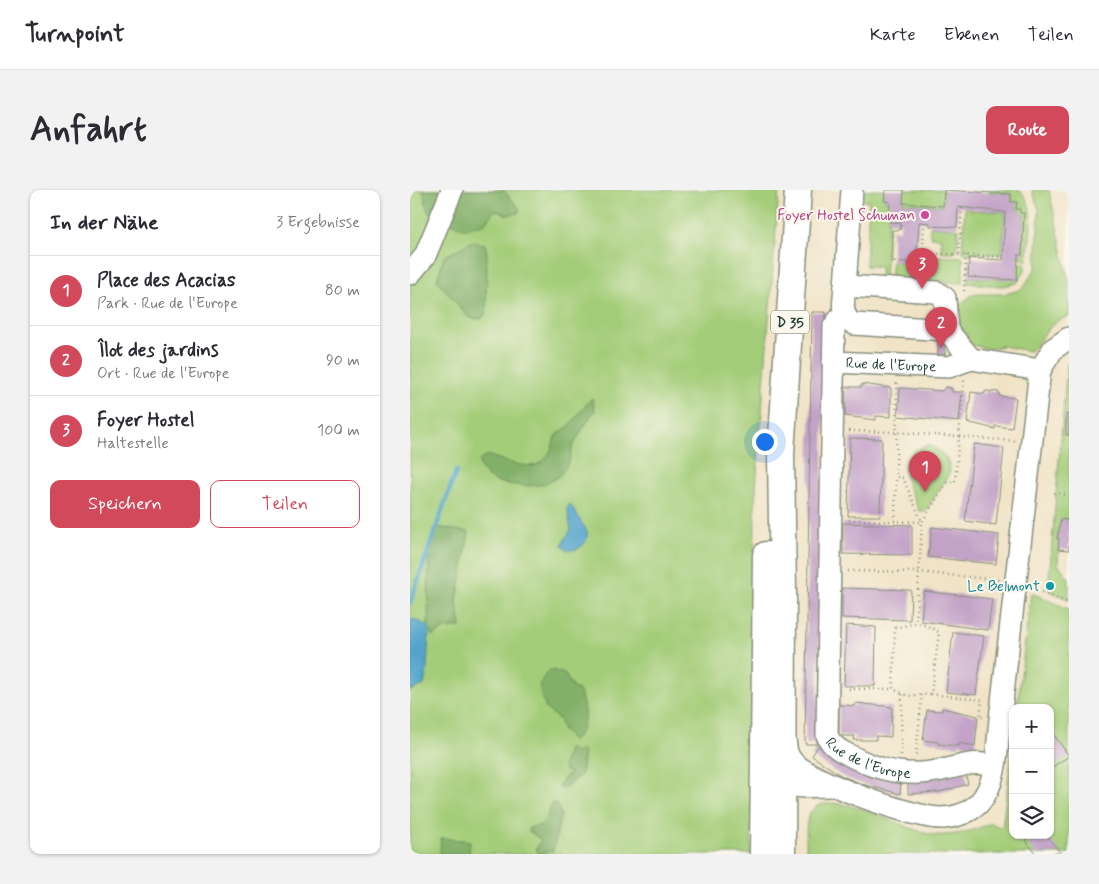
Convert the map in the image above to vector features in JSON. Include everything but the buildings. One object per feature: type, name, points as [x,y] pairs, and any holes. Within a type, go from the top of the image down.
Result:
[{"type":"main road","name":"D 35","points":[[782,854],[783,777],[781,704],[783,593],[781,453],[798,190]]},
{"type":"main road","name":"D 35","points":[[763,854],[783,777],[764,612],[767,532],[781,453]]},
{"type":"street","points":[[410,274],[425,256],[452,190]]},
{"type":"street","points":[[833,362],[834,326],[843,314],[852,190]]},
{"type":"street","points":[[845,286],[922,289],[936,292],[945,298],[947,330],[970,360]]},
{"type":"street","points":[[843,314],[847,321],[854,324],[947,330]]},
{"type":"street","points":[[783,777],[830,786],[915,813],[940,818],[956,816],[971,809],[985,794],[994,766],[1040,370],[1053,349],[1069,338]]},
{"type":"street","name":"Rue de l'Europe","points":[[994,766],[984,763],[970,763],[935,772],[908,773],[866,764],[830,742],[827,735],[833,362],[949,367],[970,360],[1040,370]]},
{"type":"street","points":[[783,777],[793,794],[788,802],[787,854]]},
{"type":"path","points":[[959,254],[962,207]]},
{"type":"path","points":[[922,289],[924,223]]},
{"type":"path","points":[[923,252],[1004,257]]},
{"type":"path","points":[[964,291],[966,255]]},
{"type":"path","points":[[922,522],[947,482],[955,482],[965,374],[970,360]]},
{"type":"path","points":[[895,521],[898,364]]},
{"type":"path","points":[[832,431],[896,432],[1031,442]]},
{"type":"path","points":[[896,477],[903,478],[922,522],[916,623]]},
{"type":"path","points":[[1054,493],[1069,495]]},
{"type":"path","points":[[831,509],[843,511],[843,520],[922,522]]},
{"type":"path","points":[[830,570],[919,572],[1016,582],[1069,603]]},
{"type":"path","points":[[893,689],[895,628],[916,623],[928,626],[939,632],[930,694]]},
{"type":"path","points":[[828,689],[893,689],[902,694],[916,696],[930,694],[982,700],[980,717],[1000,718]]},
{"type":"path","points":[[902,694],[908,773]]},
{"type":"path","points":[[908,773],[922,695]]},
{"type":"green space","points":[[410,190],[779,190],[755,501],[751,854],[410,854]]},
{"type":"green space","points":[[423,190],[503,190],[520,209],[518,213],[507,215],[495,210],[484,224],[465,229],[428,212]]},
{"type":"green space","points":[[858,190],[885,190],[884,201],[890,202],[885,276],[883,278],[880,278],[880,266],[866,266],[869,201],[858,200]]},
{"type":"green space","points":[[904,190],[944,190],[943,206],[903,203]]},
{"type":"green space","points":[[989,190],[1019,190],[1025,196],[1029,204],[1031,223],[1027,260],[1018,259],[1018,255],[1022,255],[1024,214],[1020,213],[1020,209],[1016,209],[1017,202],[1011,202],[1011,194],[989,192]]},
{"type":"green space","points":[[1032,190],[1049,190],[1069,282],[1069,317],[1051,326],[1030,351],[1002,346],[989,349],[972,345],[956,326],[955,313],[959,305],[973,294],[1006,294],[1022,289],[1036,268],[1039,210]]},
{"type":"green space","points":[[965,207],[970,208],[970,210],[1005,212],[1002,254],[964,253],[962,251]]},
{"type":"green space","points":[[930,226],[959,229],[956,252],[941,252],[941,238],[930,237]]},
{"type":"green space","points":[[472,241],[485,244],[487,252],[486,314],[481,319],[469,318],[437,280],[444,257]]},
{"type":"green space","points":[[934,256],[963,257],[963,283],[928,281],[928,275],[933,274]]},
{"type":"green space","points":[[892,261],[916,263],[916,281],[890,280]]},
{"type":"green space","points":[[1018,263],[1026,263],[1025,270],[1017,283],[1002,286],[967,283],[968,277],[1017,280]]},
{"type":"green space","points":[[1069,362],[1069,405],[1065,425],[1067,426],[1066,435],[1069,435],[1069,520],[1061,519],[1057,539],[1059,539],[1058,564],[1069,578],[1069,600],[1048,590],[1067,365]]},
{"type":"green space","points":[[592,398],[595,410],[580,432],[573,446],[569,461],[557,478],[540,485],[531,486],[502,483],[487,476],[481,469],[479,461],[487,455],[520,465],[538,464],[545,459],[551,450],[555,436],[568,427]]},
{"type":"green space","points":[[928,445],[944,455],[950,472],[926,511],[919,511],[907,481],[905,464],[908,456]]},
{"type":"green space","points":[[437,527],[469,532],[457,601],[461,627],[445,629],[432,636],[428,625],[429,548]]},
{"type":"green space","points":[[1031,593],[1069,609],[1069,854],[806,854],[806,827],[810,813],[820,805],[834,803],[851,806],[907,827],[936,835],[964,832],[991,823],[1002,828],[1009,774],[1009,839],[1054,839],[1054,704],[1017,704]]},
{"type":"green space","points":[[550,670],[564,673],[573,688],[579,690],[583,703],[584,723],[573,741],[563,731],[559,719],[545,708],[542,700],[541,682]]},
{"type":"green space","points":[[568,749],[575,753],[581,749],[584,752],[581,775],[561,790],[558,786],[570,772],[565,771],[563,765]]},
{"type":"green space","points":[[552,803],[556,804],[561,814],[553,851],[539,853],[536,849],[541,840],[529,831],[529,828],[541,825],[546,820]]},
{"type":"green space","points":[[441,838],[470,841],[469,854],[440,854]]},
{"type":"water","points":[[570,504],[587,531],[586,540],[582,546],[575,550],[566,550],[562,544],[571,530],[567,508]]},
{"type":"water","points":[[414,619],[429,627],[427,669],[424,685],[410,691],[410,625]]},
{"type":"waterway","points":[[410,603],[456,471]]},
{"type":"place","name":"Foyer Hostel Schuman","points":[[925,215]]},
{"type":"place","name":"Foyer Hostel","points":[[922,289]]},
{"type":"place","name":"Îlot des jardins","points":[[941,348]]},
{"type":"place","name":"Place des Acacias","points":[[925,492]]},
{"type":"place","name":"Le Belmont","points":[[1050,586]]}]
